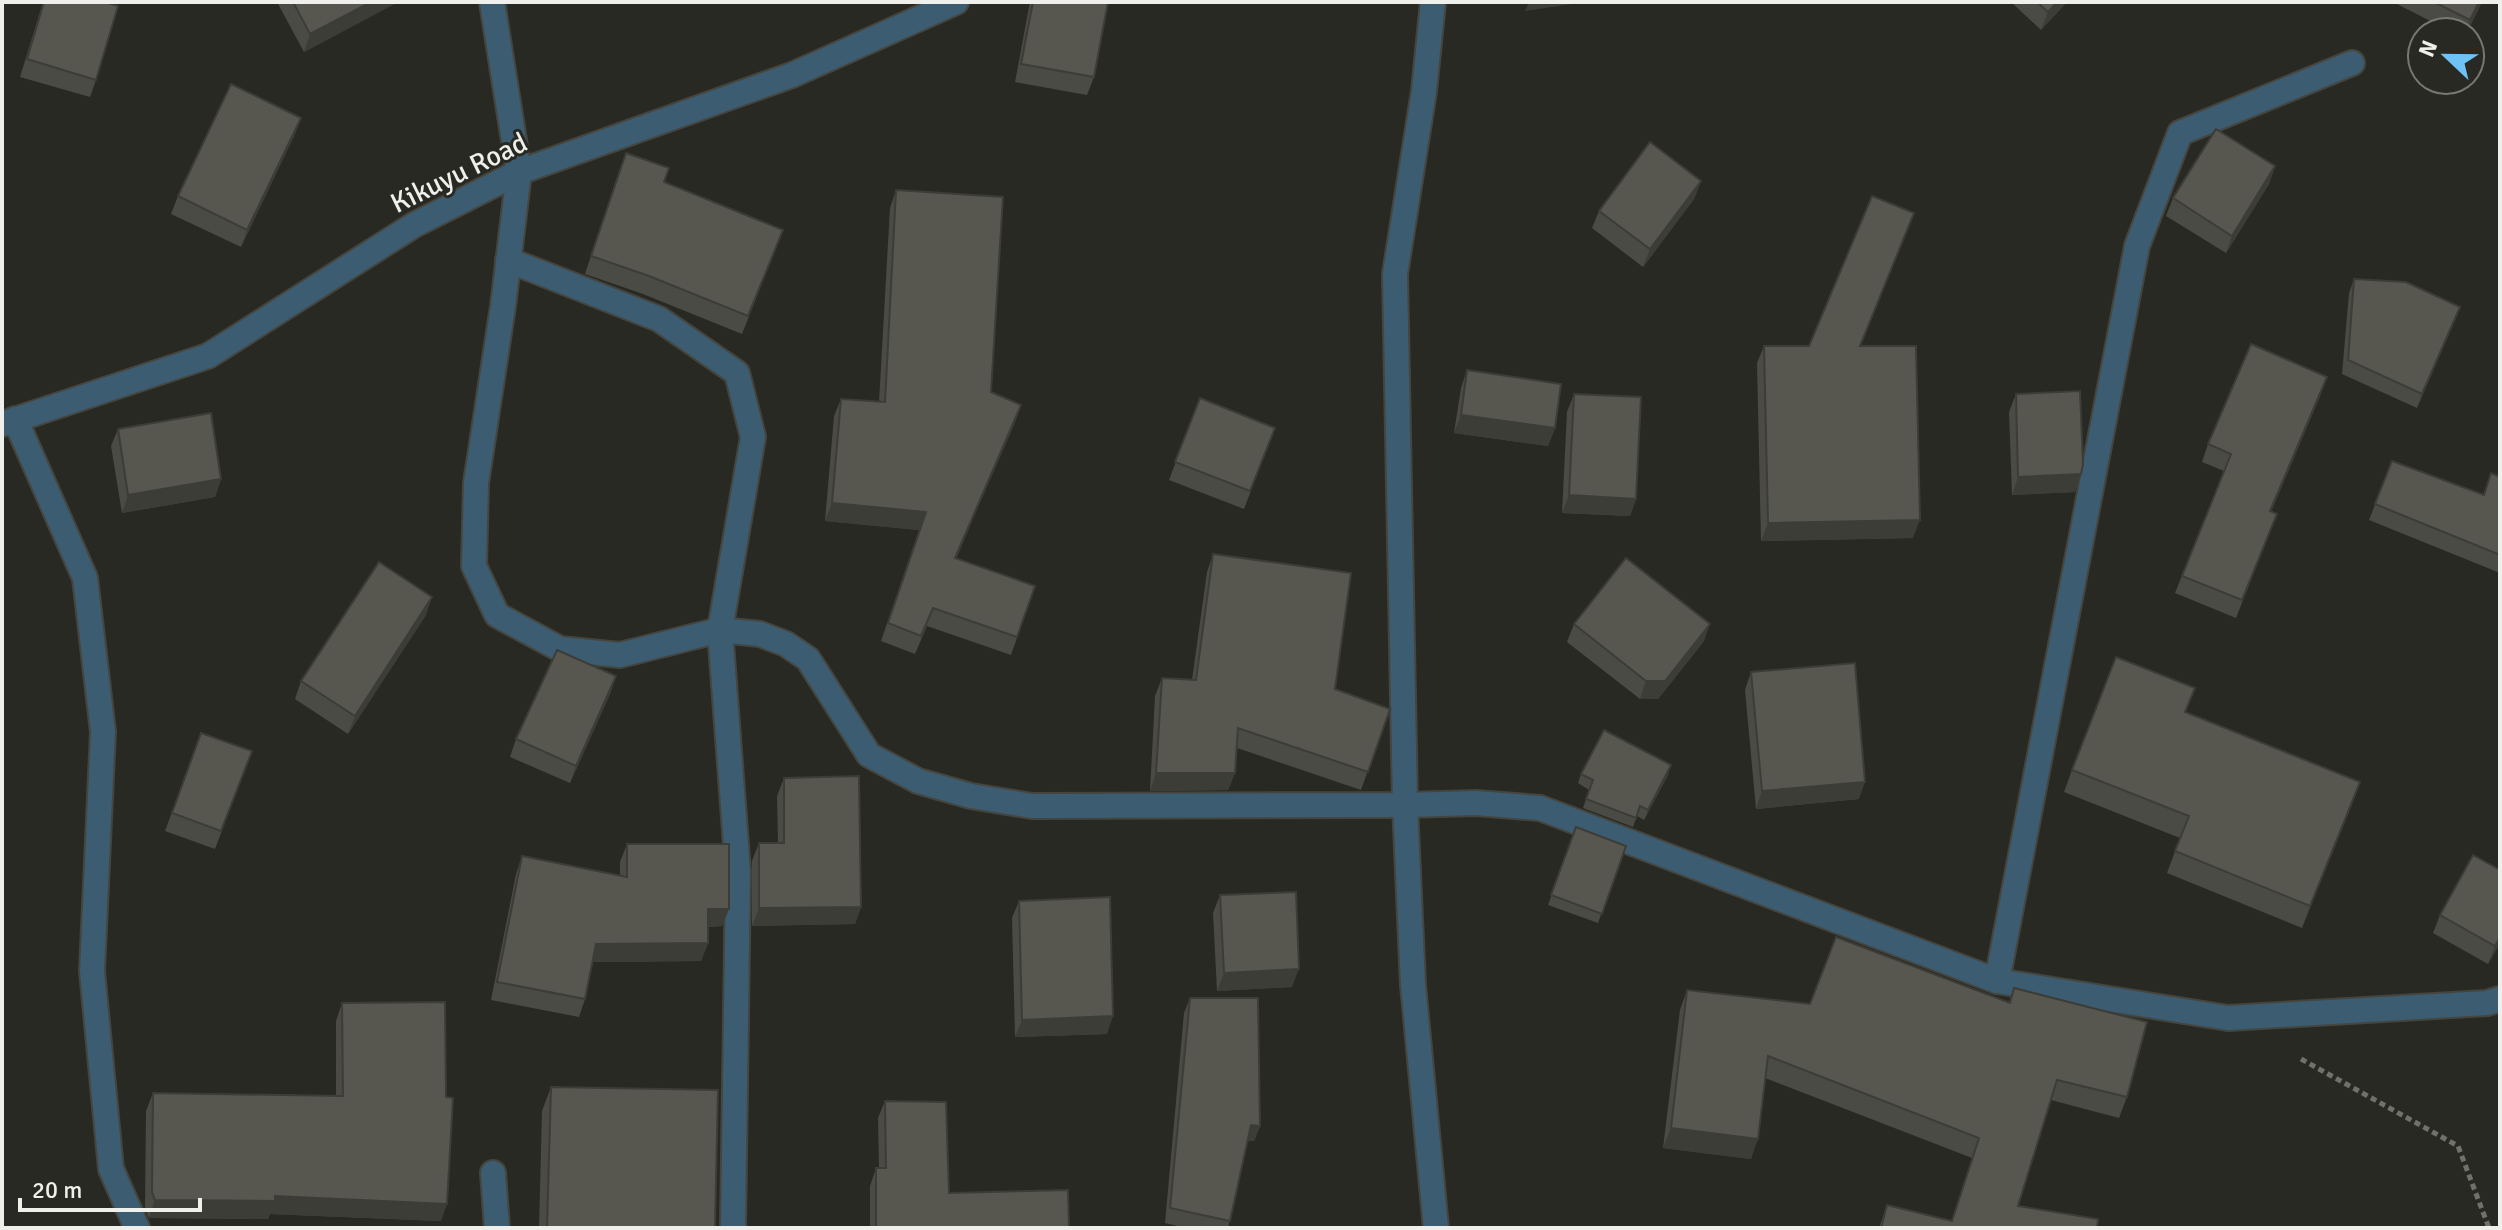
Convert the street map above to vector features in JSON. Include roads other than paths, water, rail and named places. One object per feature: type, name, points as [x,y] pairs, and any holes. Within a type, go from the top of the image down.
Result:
[{"type":"street","points":[[492,2],[519,172],[476,483],[474,566],[497,615],[560,649],[620,655],[720,630],[760,634],[786,644],[808,659],[869,755],[918,781],[971,796],[1032,806],[1476,803],[1540,808],[1997,981],[2228,1018],[2487,1003],[2500,999]]},
{"type":"street","name":"Kikuyu Road","points":[[9,422],[208,356],[414,225],[519,172],[792,75],[956,2]]},
{"type":"street","points":[[1433,2],[1424,91],[1395,274],[1405,805],[1413,985],[1436,1228]]},
{"type":"street","points":[[1997,981],[2137,246],[2180,133],[2352,63]]},
{"type":"street","points":[[508,260],[659,319],[737,373],[753,437],[720,630],[738,872],[733,1228]]},
{"type":"street","points":[[9,422],[85,578],[103,732],[92,971],[111,1169],[137,1228]]},
{"type":"street","points":[[493,1173],[497,1228]]}]
